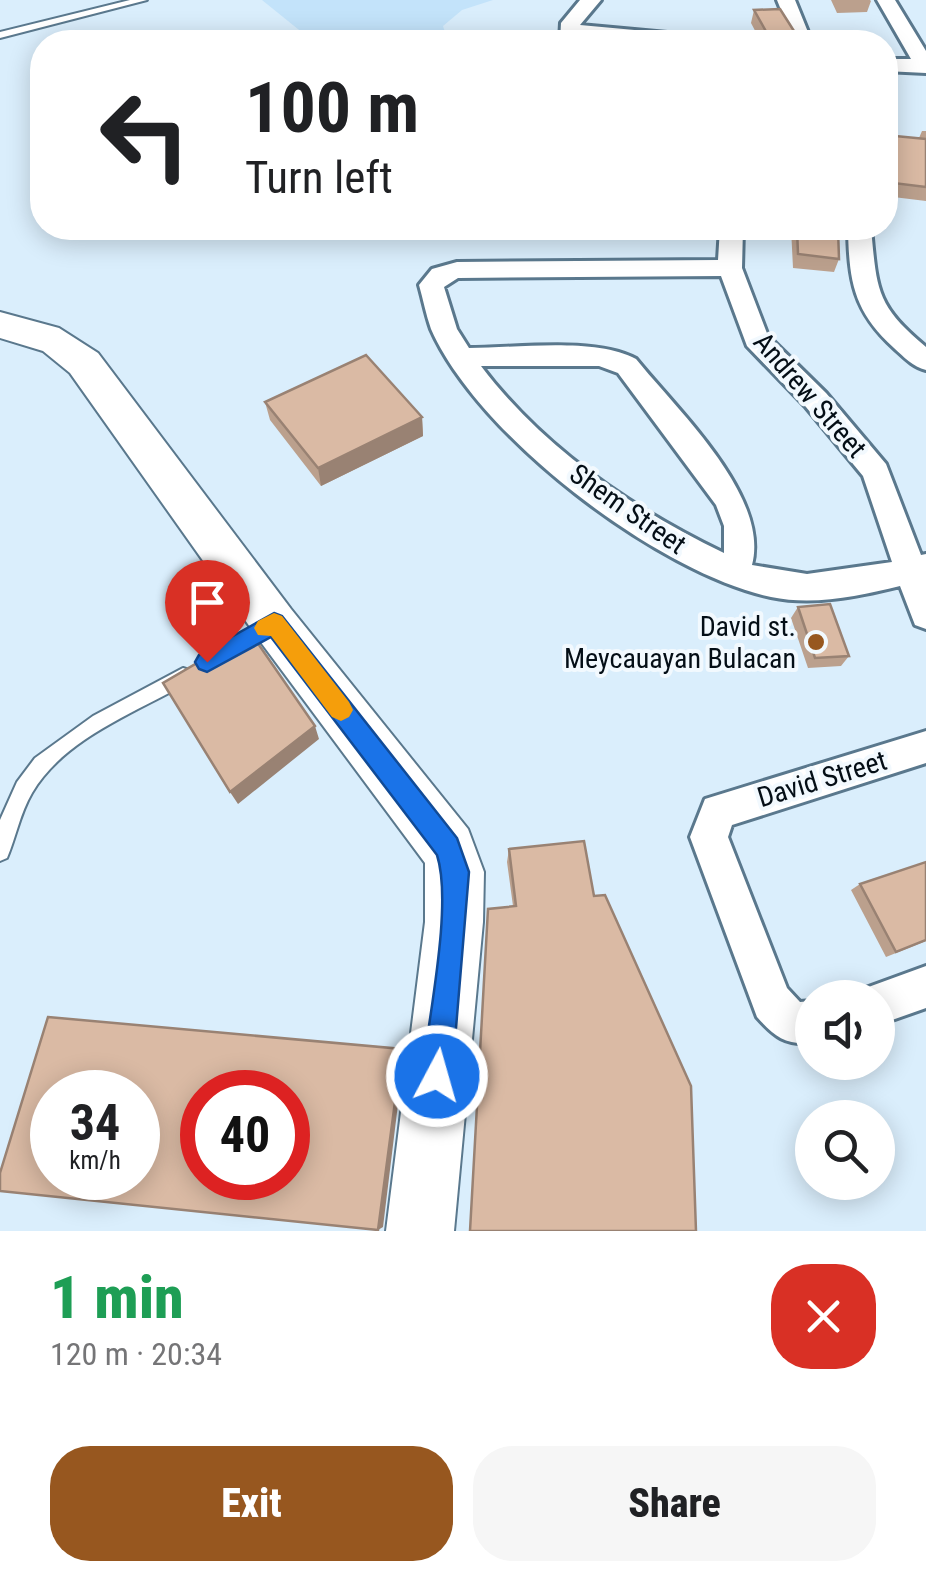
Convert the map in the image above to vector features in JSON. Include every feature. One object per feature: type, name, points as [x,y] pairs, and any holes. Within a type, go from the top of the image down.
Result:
[{"type":"street","points":[[570,30],[576,10],[592,0]]},
{"type":"street","points":[[786,0],[798,30]]},
{"type":"street","points":[[886,0],[925,66]]},
{"type":"street","points":[[898,65],[925,66]]},
{"type":"street","name":"Andrew Street","points":[[730,240],[730,268],[756,340],[816,400],[876,472],[918,569],[926,616]]},
{"type":"street","points":[[860,240],[865,296],[875,318],[926,361]]},
{"type":"street","name":"Shem Street","points":[[730,268],[457,270],[441,275],[431,285],[432,298],[461,357],[505,415],[589,487],[644,527],[708,563],[807,588],[918,569]]},
{"type":"street","points":[[0,325],[70,348],[268,627],[448,848],[456,872],[454,922],[420,1231]]},
{"type":"street","points":[[461,357],[599,357],[627,366],[718,486],[737,520],[742,546],[734,572]]},
{"type":"street","name":"David Street","points":[[795,1023],[772,1002],[708,837],[718,812],[926,748]]},
{"type":"street","points":[[895,998],[926,987]]},
{"type":"lane","points":[[0,34],[142,0]]},
{"type":"lane","points":[[0,852],[14,805],[30,777],[50,755],[207,662]]},
{"type":"shaded area","points":[[262,0],[493,0],[462,10],[443,26],[444,30],[299,30]]},
{"type":"building","points":[[780,9],[793,30],[765,30],[754,10]]},
{"type":"building","points":[[898,136],[926,139],[926,187],[898,184]]},
{"type":"building","points":[[797,240],[838,240],[839,259],[798,254]]},
{"type":"building","points":[[366,355],[422,417],[318,468],[265,402]]},
{"type":"building","points":[[830,604],[849,656],[815,658],[798,607]]},
{"type":"building","points":[[250,632],[315,726],[230,792],[163,683]]},
{"type":"building","points":[[584,841],[594,896],[605,895],[691,1086],[696,1231],[470,1231],[488,909],[516,906],[509,849]]},
{"type":"building","points":[[926,862],[926,940],[896,952],[860,884]]},
{"type":"building","points":[[48,1017],[402,1049],[378,1230],[87,1200],[160,1200],[160,1070],[32,1070]]},
{"type":"building","points":[[30,1076],[30,1194],[0,1191],[0,1173]]},
{"type":"slow traffic","points":[[266,628],[274,623],[341,710]]},
{"type":"place","name":"David st. Meycauayan Bulacan","points":[[816,642]]},
{"type":"route","points":[[207,662],[274,623],[448,848],[456,872],[454,922],[437,1076]]}]
